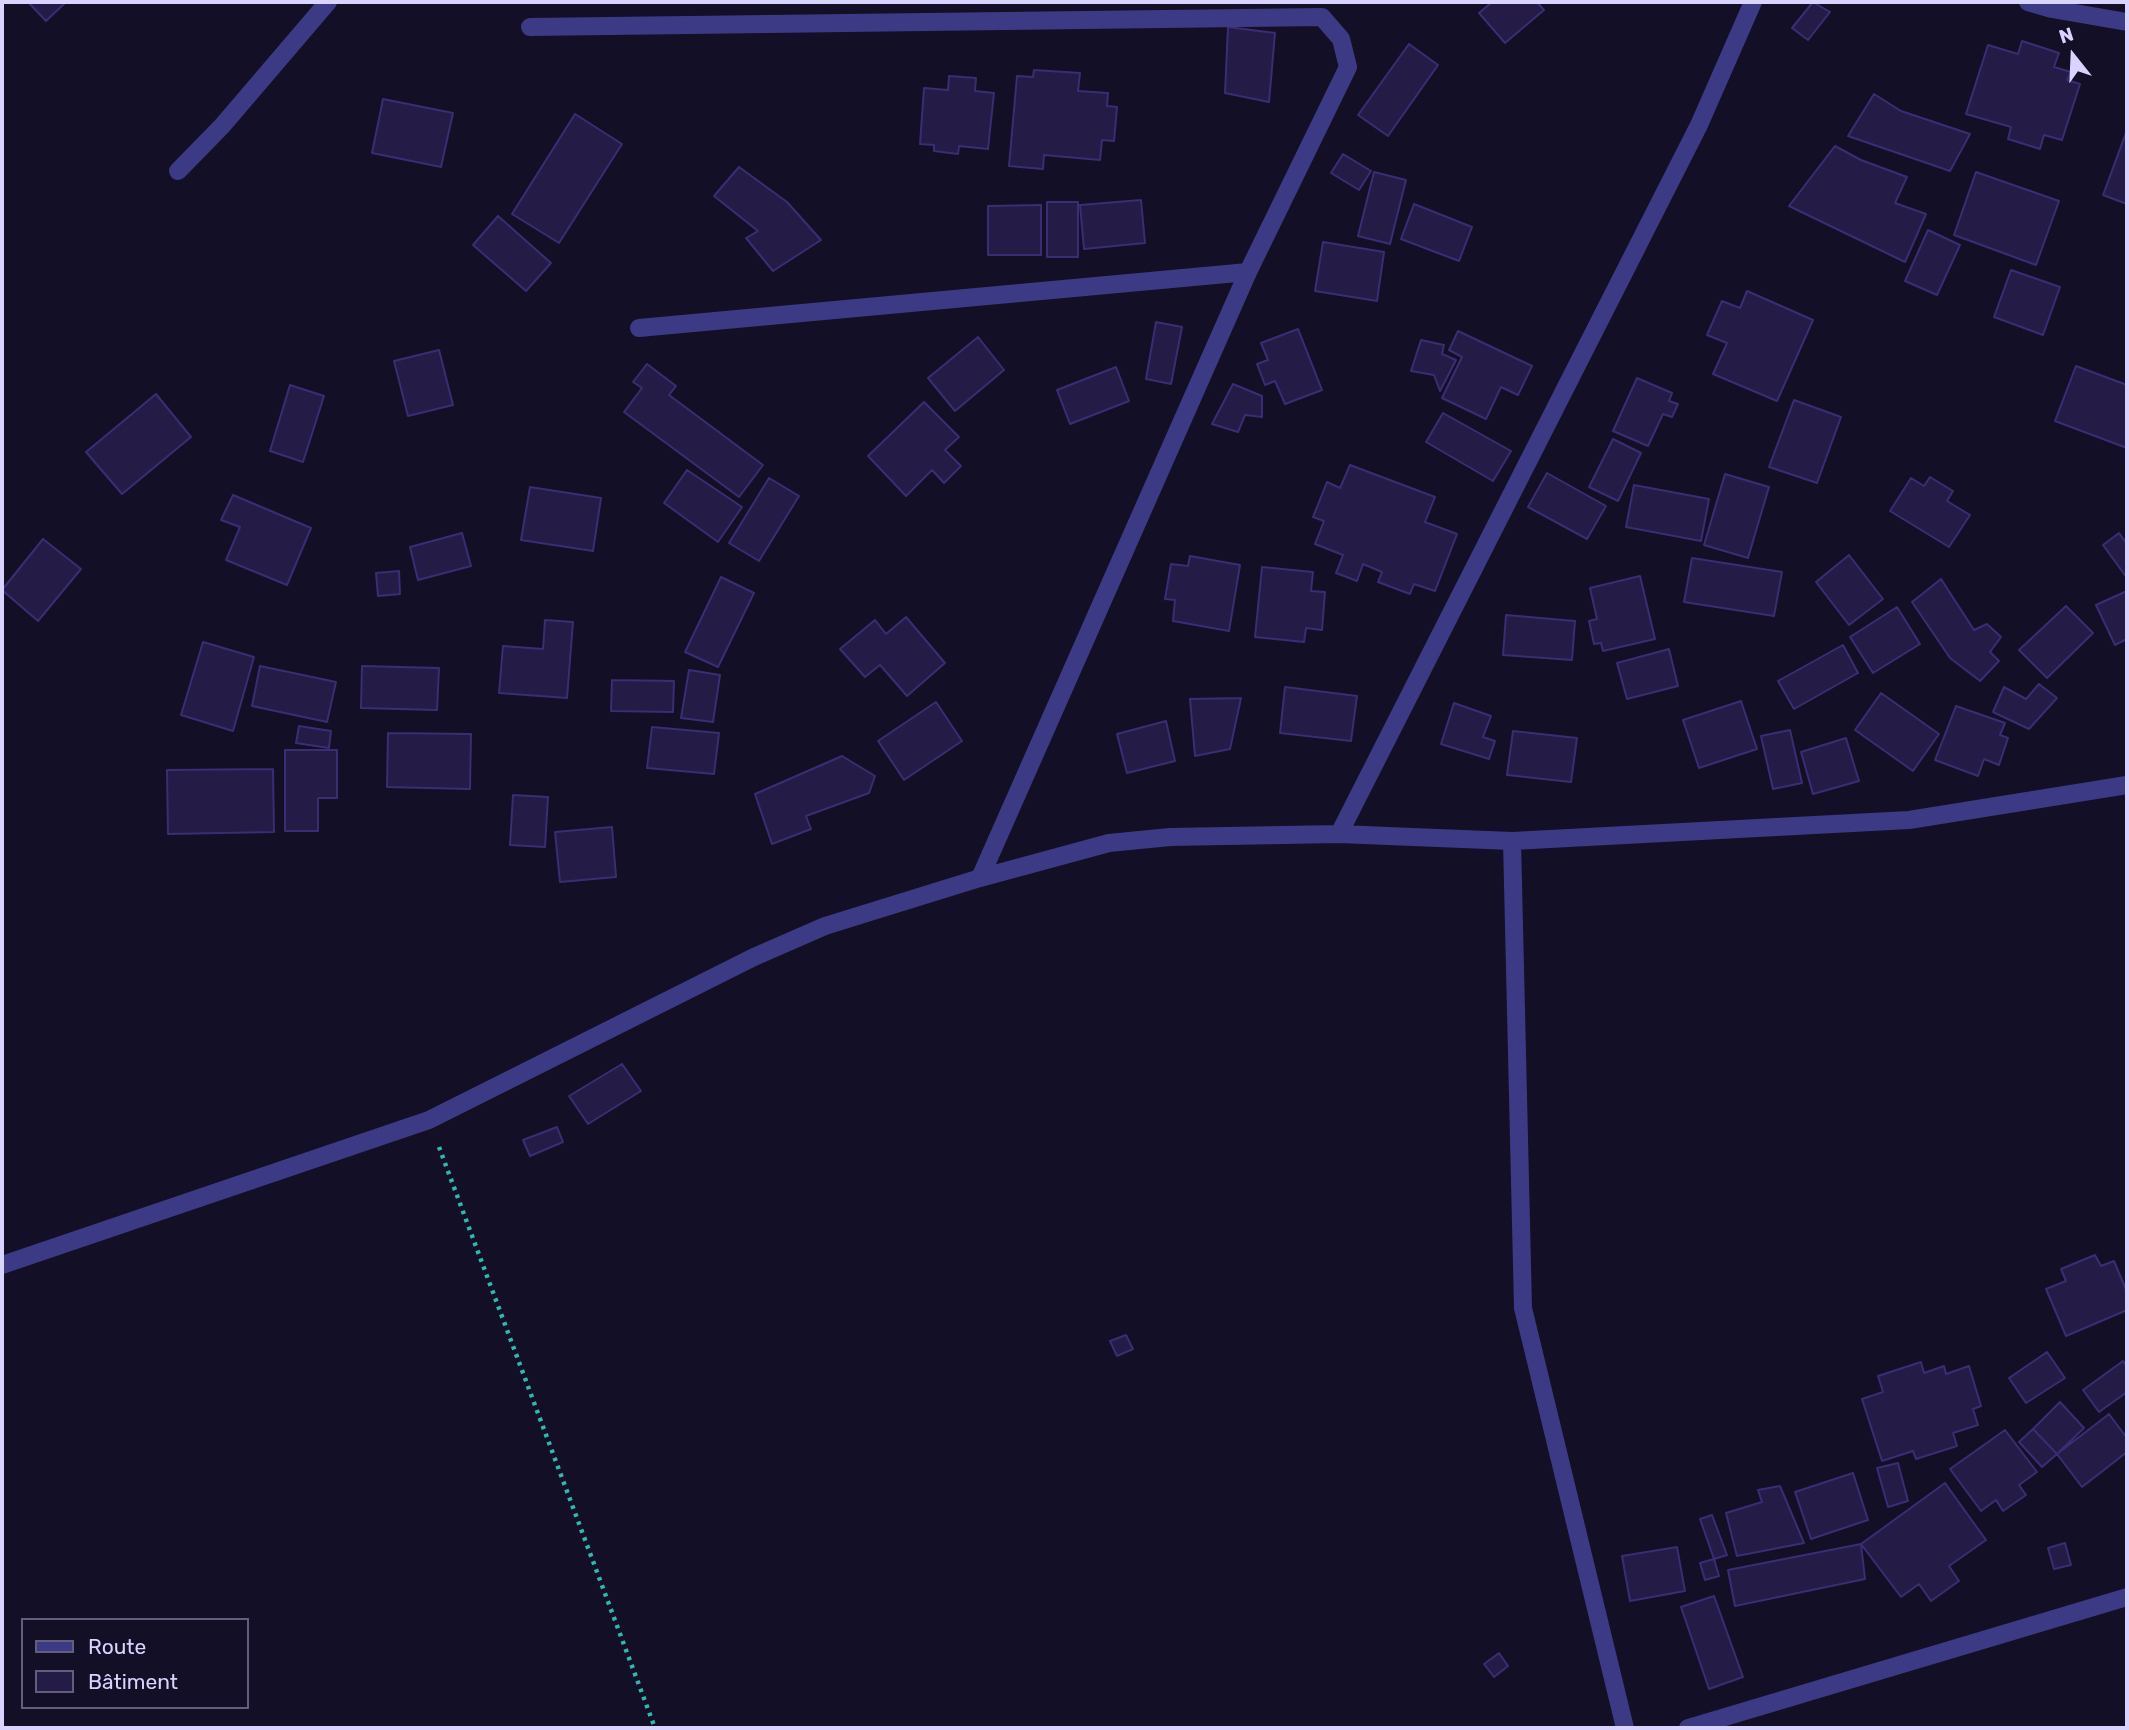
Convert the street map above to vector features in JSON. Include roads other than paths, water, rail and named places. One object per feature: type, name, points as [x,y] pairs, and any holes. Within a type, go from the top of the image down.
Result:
[{"type":"street","points":[[178,171],[222,126],[328,2]]},
{"type":"street","points":[[1339,834],[1699,125],[1753,2]]},
{"type":"street","points":[[2028,2],[2052,9],[2127,22]]},
{"type":"street","points":[[530,27],[1322,17],[1341,39],[1348,67],[1248,272],[980,878]]},
{"type":"street","points":[[639,328],[1248,272]]},
{"type":"street","points":[[2,1265],[429,1120],[754,957],[825,926],[980,878],[1109,844],[1170,837],[1339,834],[1512,841],[1909,820],[2127,785]]},
{"type":"street","points":[[1512,841],[1523,1308],[1625,1728]]},
{"type":"street","points":[[1688,1728],[2127,1597]]}]
